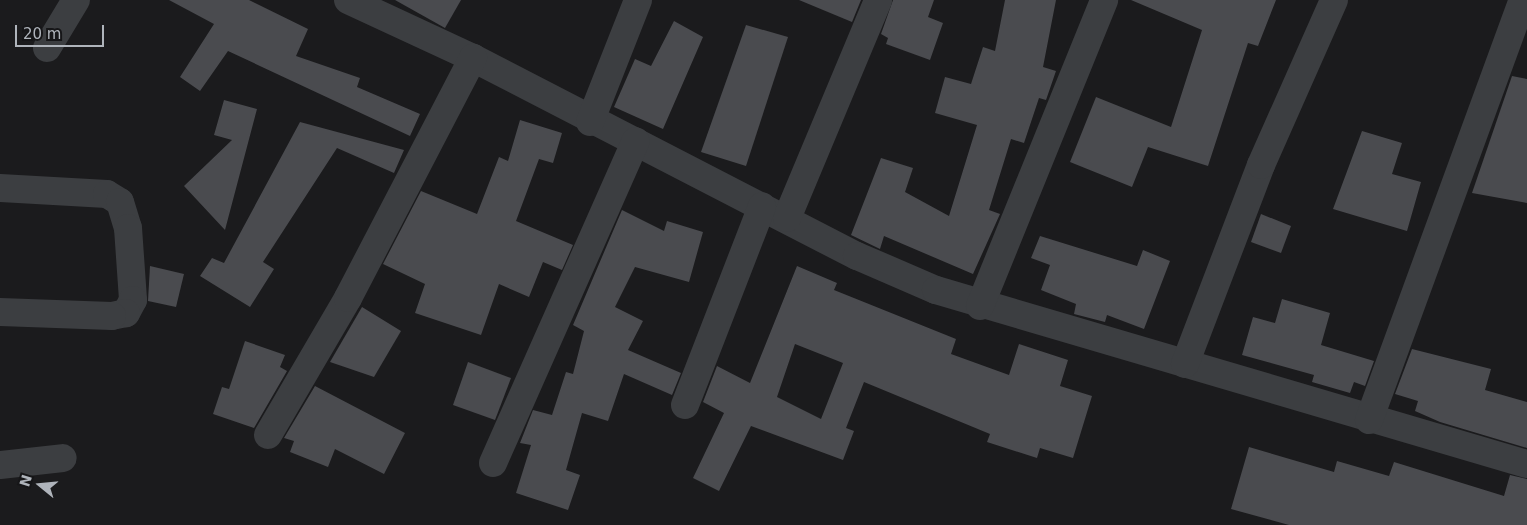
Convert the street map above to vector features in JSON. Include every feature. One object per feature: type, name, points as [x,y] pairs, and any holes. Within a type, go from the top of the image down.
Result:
[{"type":"street","points":[[47,48],[76,0]]},
{"type":"street","points":[[348,0],[473,58],[590,122],[636,141],[856,256],[980,306],[1185,364],[1369,420],[1527,464]]},
{"type":"street","points":[[590,122],[638,0]]},
{"type":"street","points":[[786,218],[878,0]]},
{"type":"street","points":[[980,306],[1104,0]]},
{"type":"street","points":[[1185,364],[1261,165],[1334,0]]},
{"type":"street","points":[[1369,420],[1523,0]]},
{"type":"street","points":[[268,435],[348,298],[473,58]]},
{"type":"street","points":[[493,463],[636,141]]},
{"type":"street","points":[[0,188],[107,194],[120,202],[128,228],[133,300],[126,313],[112,316],[0,312]]},
{"type":"street","points":[[685,405],[762,206]]},
{"type":"street","points":[[0,465],[63,458]]},
{"type":"building","points":[[169,0],[249,0],[308,29],[296,56],[360,78],[357,87],[420,114],[410,136],[228,51],[200,91],[180,77],[214,24]]},
{"type":"building","points":[[395,0],[461,0],[445,28]]},
{"type":"building","points":[[799,0],[861,0],[852,22]]},
{"type":"building","points":[[893,0],[934,0],[928,17],[943,23],[930,60],[886,44],[888,38],[881,34]]},
{"type":"building","points":[[1005,0],[1056,0],[1043,67],[1056,71],[1046,100],[1039,98],[1024,143],[1011,139],[989,210],[1000,214],[973,274],[884,236],[880,249],[851,235],[881,158],[913,168],[905,192],[949,216],[977,125],[935,113],[945,77],[971,84],[983,47],[995,51]]},
{"type":"building","points":[[1131,0],[1276,0],[1258,46],[1248,43],[1208,166],[1148,147],[1132,187],[1070,162],[1096,97],[1171,127],[1202,30]]},
{"type":"building","points":[[674,21],[703,37],[663,129],[614,107],[635,59],[651,66]]},
{"type":"building","points":[[746,25],[788,37],[746,166],[701,152]]},
{"type":"building","points":[[1512,76],[1527,79],[1527,203],[1472,193]]},
{"type":"building","points":[[224,100],[257,109],[225,230],[184,186],[232,140],[214,135]]},
{"type":"building","points":[[520,120],[562,133],[553,163],[539,159],[516,221],[573,245],[562,270],[543,262],[529,297],[499,284],[481,335],[415,313],[425,284],[383,264],[421,191],[477,214],[499,157],[508,161]]},
{"type":"building","points":[[300,122],[404,150],[394,173],[337,148],[263,262],[274,269],[250,307],[200,276],[212,258],[224,263]]},
{"type":"building","points":[[1362,131],[1402,143],[1392,174],[1421,182],[1407,231],[1333,209]]},
{"type":"building","points":[[622,210],[664,231],[667,221],[703,232],[689,282],[635,267],[615,307],[643,321],[628,350],[681,373],[672,395],[624,374],[608,421],[582,413],[566,470],[580,475],[568,510],[516,493],[531,445],[520,443],[533,410],[552,415],[566,372],[573,374],[584,331],[573,325]]},
{"type":"building","points":[[1261,214],[1291,226],[1281,253],[1251,242]]},
{"type":"building","points":[[1040,236],[1137,266],[1143,250],[1170,261],[1144,329],[1107,315],[1105,322],[1074,314],[1076,304],[1041,290],[1050,265],[1031,258]]},
{"type":"building","points":[[150,266],[184,274],[176,307],[148,301]]},
{"type":"building","points":[[797,266],[837,283],[834,290],[956,339],[951,354],[1009,375],[1019,344],[1068,360],[1060,386],[1092,396],[1073,458],[1040,448],[1037,458],[987,442],[990,434],[864,382],[846,428],[854,431],[843,460],[751,426],[719,491],[693,478],[724,413],[703,402],[717,366],[750,383]],"holes":[[[795,344],[843,363],[821,419],[777,397]]]},
{"type":"building","points":[[1282,299],[1330,313],[1321,345],[1374,361],[1365,386],[1354,382],[1350,393],[1312,382],[1314,375],[1242,355],[1253,317],[1275,323]]},
{"type":"building","points":[[362,307],[401,331],[374,377],[330,362]]},
{"type":"building","points":[[245,341],[285,355],[280,367],[287,371],[254,428],[213,414],[222,387],[229,389]]},
{"type":"building","points":[[1412,349],[1491,369],[1485,390],[1527,402],[1527,448],[1440,422],[1415,411],[1418,401],[1395,394]]},
{"type":"building","points":[[468,362],[511,378],[495,420],[453,405]]},
{"type":"building","points":[[315,386],[405,433],[384,474],[335,449],[328,467],[290,452],[294,441],[284,438]]},
{"type":"building","points":[[1249,447],[1334,472],[1337,461],[1389,476],[1394,462],[1504,496],[1510,475],[1527,479],[1527,525],[1289,525],[1231,509]]}]
